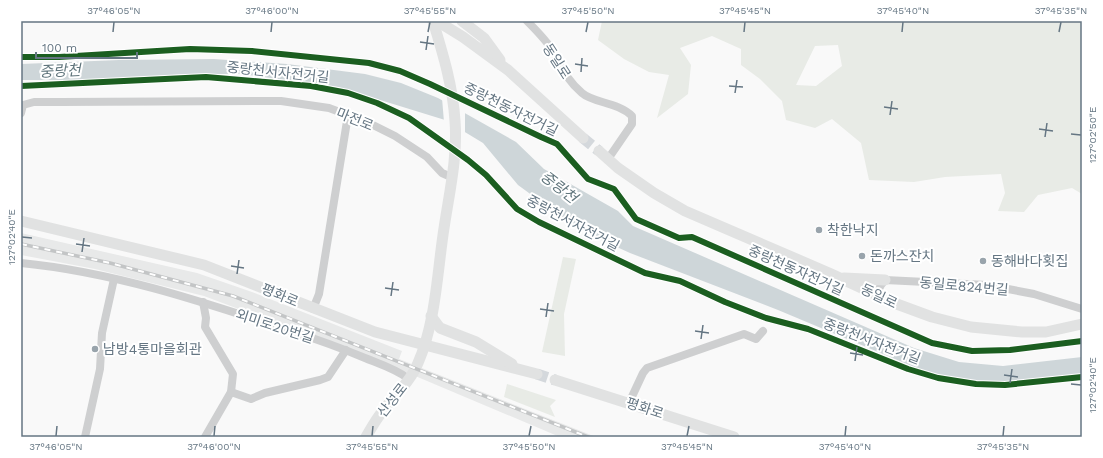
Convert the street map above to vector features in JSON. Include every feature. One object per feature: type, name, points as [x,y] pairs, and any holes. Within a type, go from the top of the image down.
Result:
[{"type":"street","points":[[425,344],[431,316],[452,173],[455,122],[449,80],[442,48],[433,21]]},
{"type":"street","points":[[436,21],[463,37],[508,70],[582,138]]},
{"type":"street","points":[[462,21],[484,38],[508,70]]},
{"type":"street","name":"동일로","points":[[527,21],[553,51],[566,77],[584,95],[608,102],[632,116],[632,124],[608,159]]},
{"type":"street","name":"마전로","points":[[21,113],[23,105],[34,102],[280,102],[329,108],[369,123],[395,136],[427,157],[442,172],[452,173]]},
{"type":"street","points":[[313,309],[319,294],[348,115]]},
{"type":"street","name":"동일로","points":[[599,151],[618,168],[654,193],[685,211],[876,295],[932,317],[971,327],[1022,332],[1046,332],[1082,324]]},
{"type":"street","name":"평화로","points":[[21,221],[204,265],[313,309],[375,332],[537,374]]},
{"type":"street","name":"외미로20번길","points":[[21,263],[60,267],[203,302],[346,350],[394,370],[409,379]]},
{"type":"street","points":[[840,278],[885,280]]},
{"type":"street","points":[[85,437],[100,369],[102,333],[114,279]]},
{"type":"street","points":[[876,295],[881,284],[885,280]]},
{"type":"street","name":"동일로824번길","points":[[885,280],[994,286],[1034,294],[1082,309]]},
{"type":"street","points":[[203,302],[206,318],[205,327],[233,374],[231,392],[205,437]]},
{"type":"street","points":[[431,316],[440,328],[476,342],[523,370]]},
{"type":"street","points":[[629,402],[643,373],[648,368],[744,334],[756,339],[763,331]]},
{"type":"street","name":"산성로","points":[[366,437],[379,416],[409,379],[418,364],[425,344]]},
{"type":"street","points":[[231,392],[251,399],[265,393],[320,380],[328,377],[346,350]]},
{"type":"street","name":"평화로","points":[[555,380],[629,402],[734,437]]},
{"type":"shaded area","points":[[602,21],[1082,21],[1082,194],[1072,188],[1038,195],[1024,212],[998,211],[1005,193],[1001,174],[945,177],[914,182],[869,180],[861,143],[832,119],[815,128],[786,120],[782,101],[760,79],[741,65],[741,49],[712,36],[680,48],[691,65],[688,94],[657,118],[669,75],[649,72],[624,59],[598,40]],"holes":[[[838,45],[842,66],[816,86],[796,85],[815,46]]]},
{"type":"shaded area","points":[[21,233],[197,273],[252,292],[402,351],[399,359],[596,437],[560,437],[401,370],[204,296],[95,269],[21,255]]},
{"type":"shaded area","points":[[563,257],[576,259],[564,314],[565,356],[542,352]]},
{"type":"shaded area","points":[[507,384],[556,400],[550,406],[555,417],[504,397]]},
{"type":"water","name":"중랑천","points":[[214,59],[287,64],[365,74],[401,83],[438,98],[516,142],[544,169],[618,211],[633,226],[914,348],[959,362],[1003,366],[1082,357],[1082,375],[1013,383],[974,382],[926,372],[778,310],[630,253],[597,238],[559,215],[518,185],[483,143],[445,120],[338,87],[241,74],[187,74],[99,80],[21,80],[21,64],[119,60]]},
{"type":"pier","points":[[442,98],[465,110],[465,135],[444,122]]},
{"type":"tunnel","points":[[583,138],[599,151]]},
{"type":"tunnel","points":[[537,374],[555,380]]},
{"type":"railway","points":[[21,244],[110,263],[233,296],[588,437]]},
{"type":"cycle path","name":"중랑천서자전거길","points":[[21,57],[59,57],[190,49],[252,51],[369,63],[400,71],[557,144],[588,179],[614,189],[636,219],[679,238],[692,237],[932,343],[972,351],[1010,350],[1082,341]]},
{"type":"cycle path","name":"중랑천서자전거길","points":[[21,86],[206,77],[311,86],[348,93],[377,103],[409,118],[468,160],[486,175],[517,209],[539,222],[645,273],[680,281],[725,302],[766,318],[808,329],[908,369],[938,378],[976,384],[1005,385],[1082,377]]},
{"type":"place","name":"착한낙지","points":[[819,230]]},
{"type":"place","name":"돈까스잔치","points":[[862,256]]},
{"type":"place","name":"동해바다횟집","points":[[983,261]]},
{"type":"place","name":"남방4통마을회관","points":[[95,349]]}]
